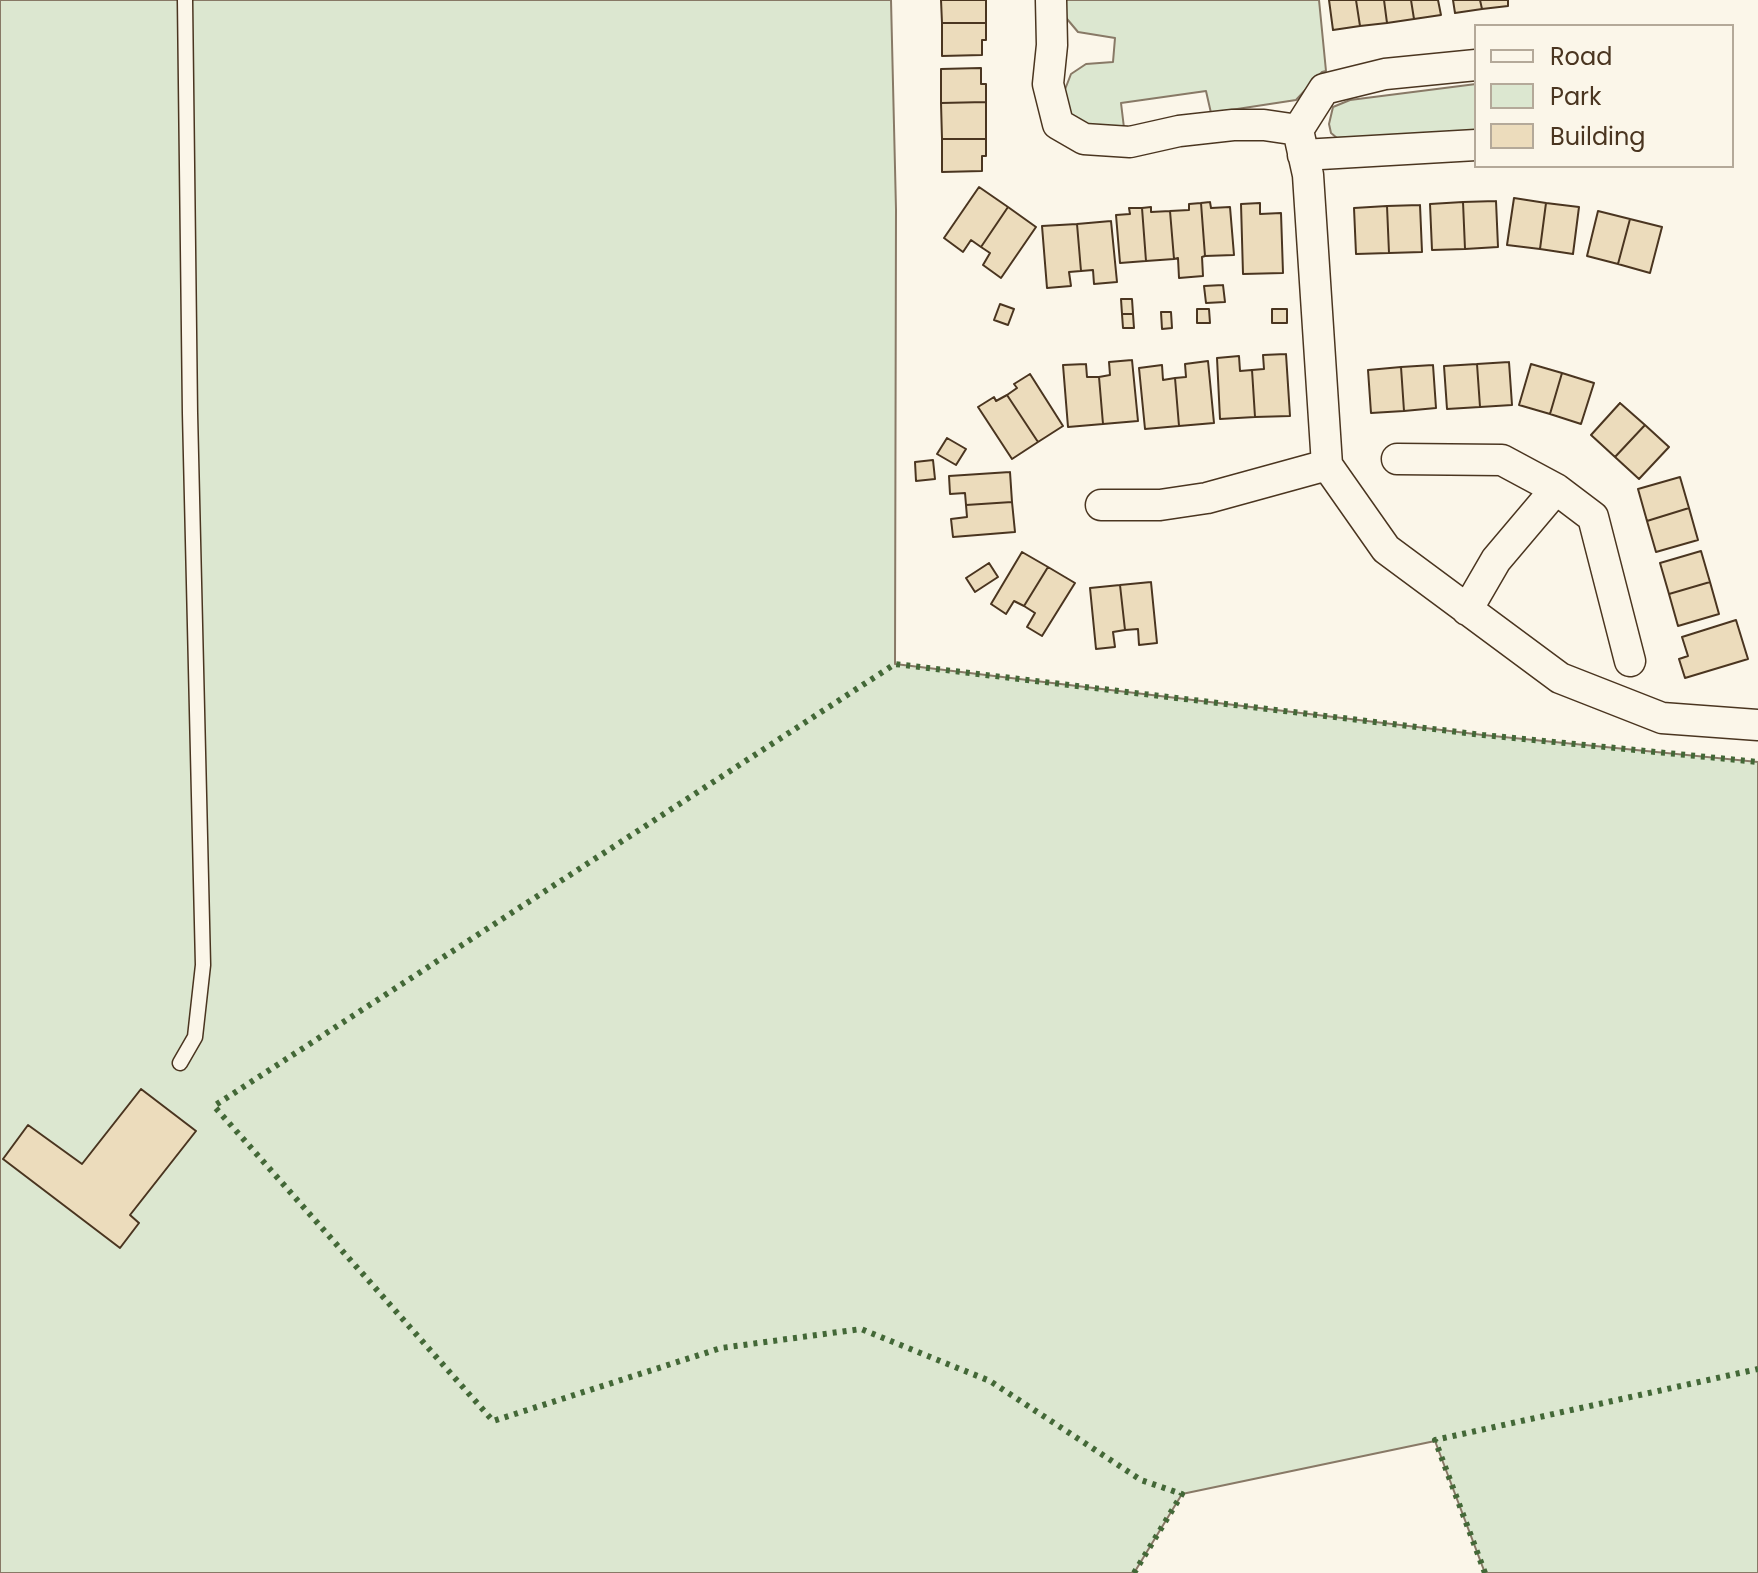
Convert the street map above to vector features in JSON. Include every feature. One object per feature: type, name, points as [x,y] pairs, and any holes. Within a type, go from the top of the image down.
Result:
[{"type":"street","points":[[1051,0],[1052,45],[1048,84],[1058,124],[1084,139],[1130,142],[1179,131],[1264,125],[1301,143],[1474,145]]},
{"type":"street","points":[[1474,65],[1385,74],[1324,89],[1301,143],[1308,175],[1327,465],[1386,549],[1560,678],[1662,718],[1758,725]]},
{"type":"street","points":[[1397,459],[1502,460],[1556,489],[1593,517],[1630,661]]},
{"type":"street","points":[[1101,505],[1160,505],[1207,498],[1327,465]]},
{"type":"street","points":[[1467,610],[1496,560],[1556,489]]},
{"type":"lane","points":[[180,1063],[195,1037],[203,965],[190,413],[185,0]]},
{"type":"green space","points":[[0,0],[891,0],[896,209],[895,664],[1483,735],[1758,762],[1758,1573],[1485,1573],[1435,1441],[1182,1494],[1134,1573],[0,1573]]},
{"type":"green space","points":[[1062,0],[1319,0],[1326,71],[1296,100],[1211,113],[1206,91],[1121,103],[1125,136],[1070,119],[1064,92],[1071,74],[1086,64],[1113,62],[1115,38],[1078,32],[1062,13]]},
{"type":"green space","points":[[1474,84],[1474,132],[1337,138],[1331,133],[1329,124],[1333,107],[1350,100]]},
{"type":"building","points":[[941,0],[986,0],[986,23],[942,23]]},
{"type":"building","points":[[1329,0],[1356,0],[1360,26],[1333,30]]},
{"type":"building","points":[[1356,0],[1384,0],[1387,23],[1360,26]]},
{"type":"building","points":[[1384,0],[1411,0],[1414,19],[1387,23]]},
{"type":"building","points":[[1411,0],[1438,0],[1441,15],[1414,19]]},
{"type":"building","points":[[1453,0],[1480,0],[1482,9],[1455,13]]},
{"type":"building","points":[[1480,0],[1508,0],[1508,6],[1482,9]]},
{"type":"building","points":[[942,23],[986,23],[982,55],[942,56]]},
{"type":"building","points":[[981,68],[981,84],[986,84],[986,102],[941,103],[941,69]]},
{"type":"building","points":[[986,102],[986,139],[942,139],[941,103]]},
{"type":"building","points":[[942,139],[986,139],[982,171],[942,172]]},
{"type":"building","points":[[979,187],[1008,207],[981,247],[971,240],[963,252],[944,238]]},
{"type":"building","points":[[1514,198],[1546,203],[1540,249],[1507,245]]},
{"type":"building","points":[[1496,201],[1498,247],[1465,249],[1463,202]]},
{"type":"building","points":[[1210,202],[1211,208],[1230,207],[1234,255],[1205,256],[1201,203]]},
{"type":"building","points":[[1463,202],[1465,249],[1432,250],[1430,204]]},
{"type":"building","points":[[1201,203],[1205,256],[1202,257],[1203,276],[1179,278],[1178,258],[1174,259],[1170,211],[1189,210],[1189,204]]},
{"type":"building","points":[[1260,203],[1260,214],[1281,213],[1283,273],[1243,274],[1241,204]]},
{"type":"building","points":[[1546,203],[1579,207],[1573,254],[1540,249]]},
{"type":"building","points":[[1420,205],[1422,252],[1389,253],[1387,206]]},
{"type":"building","points":[[1387,206],[1389,253],[1356,254],[1354,208]]},
{"type":"building","points":[[1008,207],[1036,227],[1001,278],[983,265],[990,253],[981,247]]},
{"type":"building","points":[[1151,207],[1151,212],[1170,211],[1174,259],[1146,261],[1142,208]]},
{"type":"building","points":[[1129,208],[1142,208],[1146,261],[1120,263],[1116,215],[1130,214]]},
{"type":"building","points":[[1598,211],[1630,219],[1618,264],[1587,256]]},
{"type":"building","points":[[1630,219],[1662,227],[1650,273],[1618,264]]},
{"type":"building","points":[[1111,221],[1117,282],[1094,284],[1093,270],[1081,271],[1077,224]]},
{"type":"building","points":[[1077,224],[1081,271],[1069,272],[1071,286],[1047,288],[1042,226]]},
{"type":"building","points":[[1223,285],[1225,302],[1206,303],[1204,286]]},
{"type":"building","points":[[1121,299],[1132,299],[1133,314],[1122,314]]},
{"type":"building","points":[[1000,304],[1014,309],[1008,325],[994,320]]},
{"type":"building","points":[[1197,309],[1209,309],[1210,323],[1197,323]]},
{"type":"building","points":[[1272,309],[1287,309],[1287,323],[1272,323]]},
{"type":"building","points":[[1161,312],[1171,312],[1172,328],[1162,329]]},
{"type":"building","points":[[1122,314],[1133,314],[1134,328],[1123,328]]},
{"type":"building","points":[[1286,354],[1290,416],[1255,417],[1252,370],[1264,369],[1263,355]]},
{"type":"building","points":[[1239,356],[1240,371],[1252,370],[1255,417],[1220,419],[1217,358]]},
{"type":"building","points":[[1132,360],[1138,421],[1103,424],[1099,377],[1110,375],[1109,362]]},
{"type":"building","points":[[1208,361],[1214,423],[1179,426],[1175,378],[1186,377],[1185,364]]},
{"type":"building","points":[[1509,362],[1512,405],[1480,407],[1477,364]]},
{"type":"building","points":[[1086,364],[1087,377],[1099,377],[1103,424],[1068,427],[1063,365]]},
{"type":"building","points":[[1477,364],[1480,407],[1447,409],[1444,366]]},
{"type":"building","points":[[1531,364],[1562,373],[1550,414],[1519,405]]},
{"type":"building","points":[[1162,365],[1163,380],[1175,378],[1179,426],[1145,429],[1139,368]]},
{"type":"building","points":[[1433,365],[1436,408],[1404,411],[1401,367]]},
{"type":"building","points":[[1401,367],[1404,411],[1371,413],[1368,370]]},
{"type":"building","points":[[1562,373],[1594,383],[1581,424],[1550,414]]},
{"type":"building","points":[[1030,374],[1063,426],[1038,442],[1007,395],[1017,388],[1014,384]]},
{"type":"building","points":[[1007,395],[1038,442],[1012,459],[978,407],[994,397],[996,401]]},
{"type":"building","points":[[1620,403],[1645,425],[1615,457],[1591,435]]},
{"type":"building","points":[[1645,425],[1669,447],[1639,479],[1615,457]]},
{"type":"building","points":[[947,438],[966,449],[956,465],[937,454]]},
{"type":"building","points":[[933,460],[935,479],[916,481],[915,462]]},
{"type":"building","points":[[1010,472],[1012,502],[966,505],[965,493],[950,494],[949,476]]},
{"type":"building","points":[[1680,477],[1689,508],[1647,521],[1638,489]]},
{"type":"building","points":[[1012,502],[1015,532],[953,537],[951,519],[967,517],[966,505]]},
{"type":"building","points":[[1689,508],[1698,540],[1656,552],[1647,521]]},
{"type":"building","points":[[1701,551],[1710,582],[1669,594],[1660,563]]},
{"type":"building","points":[[1022,552],[1048,567],[1024,606],[1014,601],[1006,614],[991,604]]},
{"type":"building","points":[[989,563],[998,577],[975,592],[966,578]]},
{"type":"building","points":[[1048,567],[1075,583],[1042,636],[1027,627],[1035,613],[1024,606]]},
{"type":"building","points":[[1151,582],[1157,643],[1139,645],[1138,629],[1125,630],[1120,585]]},
{"type":"building","points":[[1710,582],[1719,614],[1678,626],[1669,594]]},
{"type":"building","points":[[1120,585],[1125,630],[1113,632],[1115,647],[1096,649],[1090,588]]},
{"type":"building","points":[[1736,620],[1748,659],[1685,678],[1679,659],[1688,656],[1682,637]]},
{"type":"building","points":[[141,1089],[196,1131],[130,1215],[139,1223],[120,1248],[3,1159],[28,1125],[82,1164]]},
{"type":"hedge","points":[[1134,1573],[1182,1494],[1141,1480],[990,1381],[861,1329],[721,1348],[493,1421],[214,1106],[895,664],[1483,735],[1758,762]]},
{"type":"hedge","points":[[1485,1573],[1435,1440],[1758,1369]]}]
